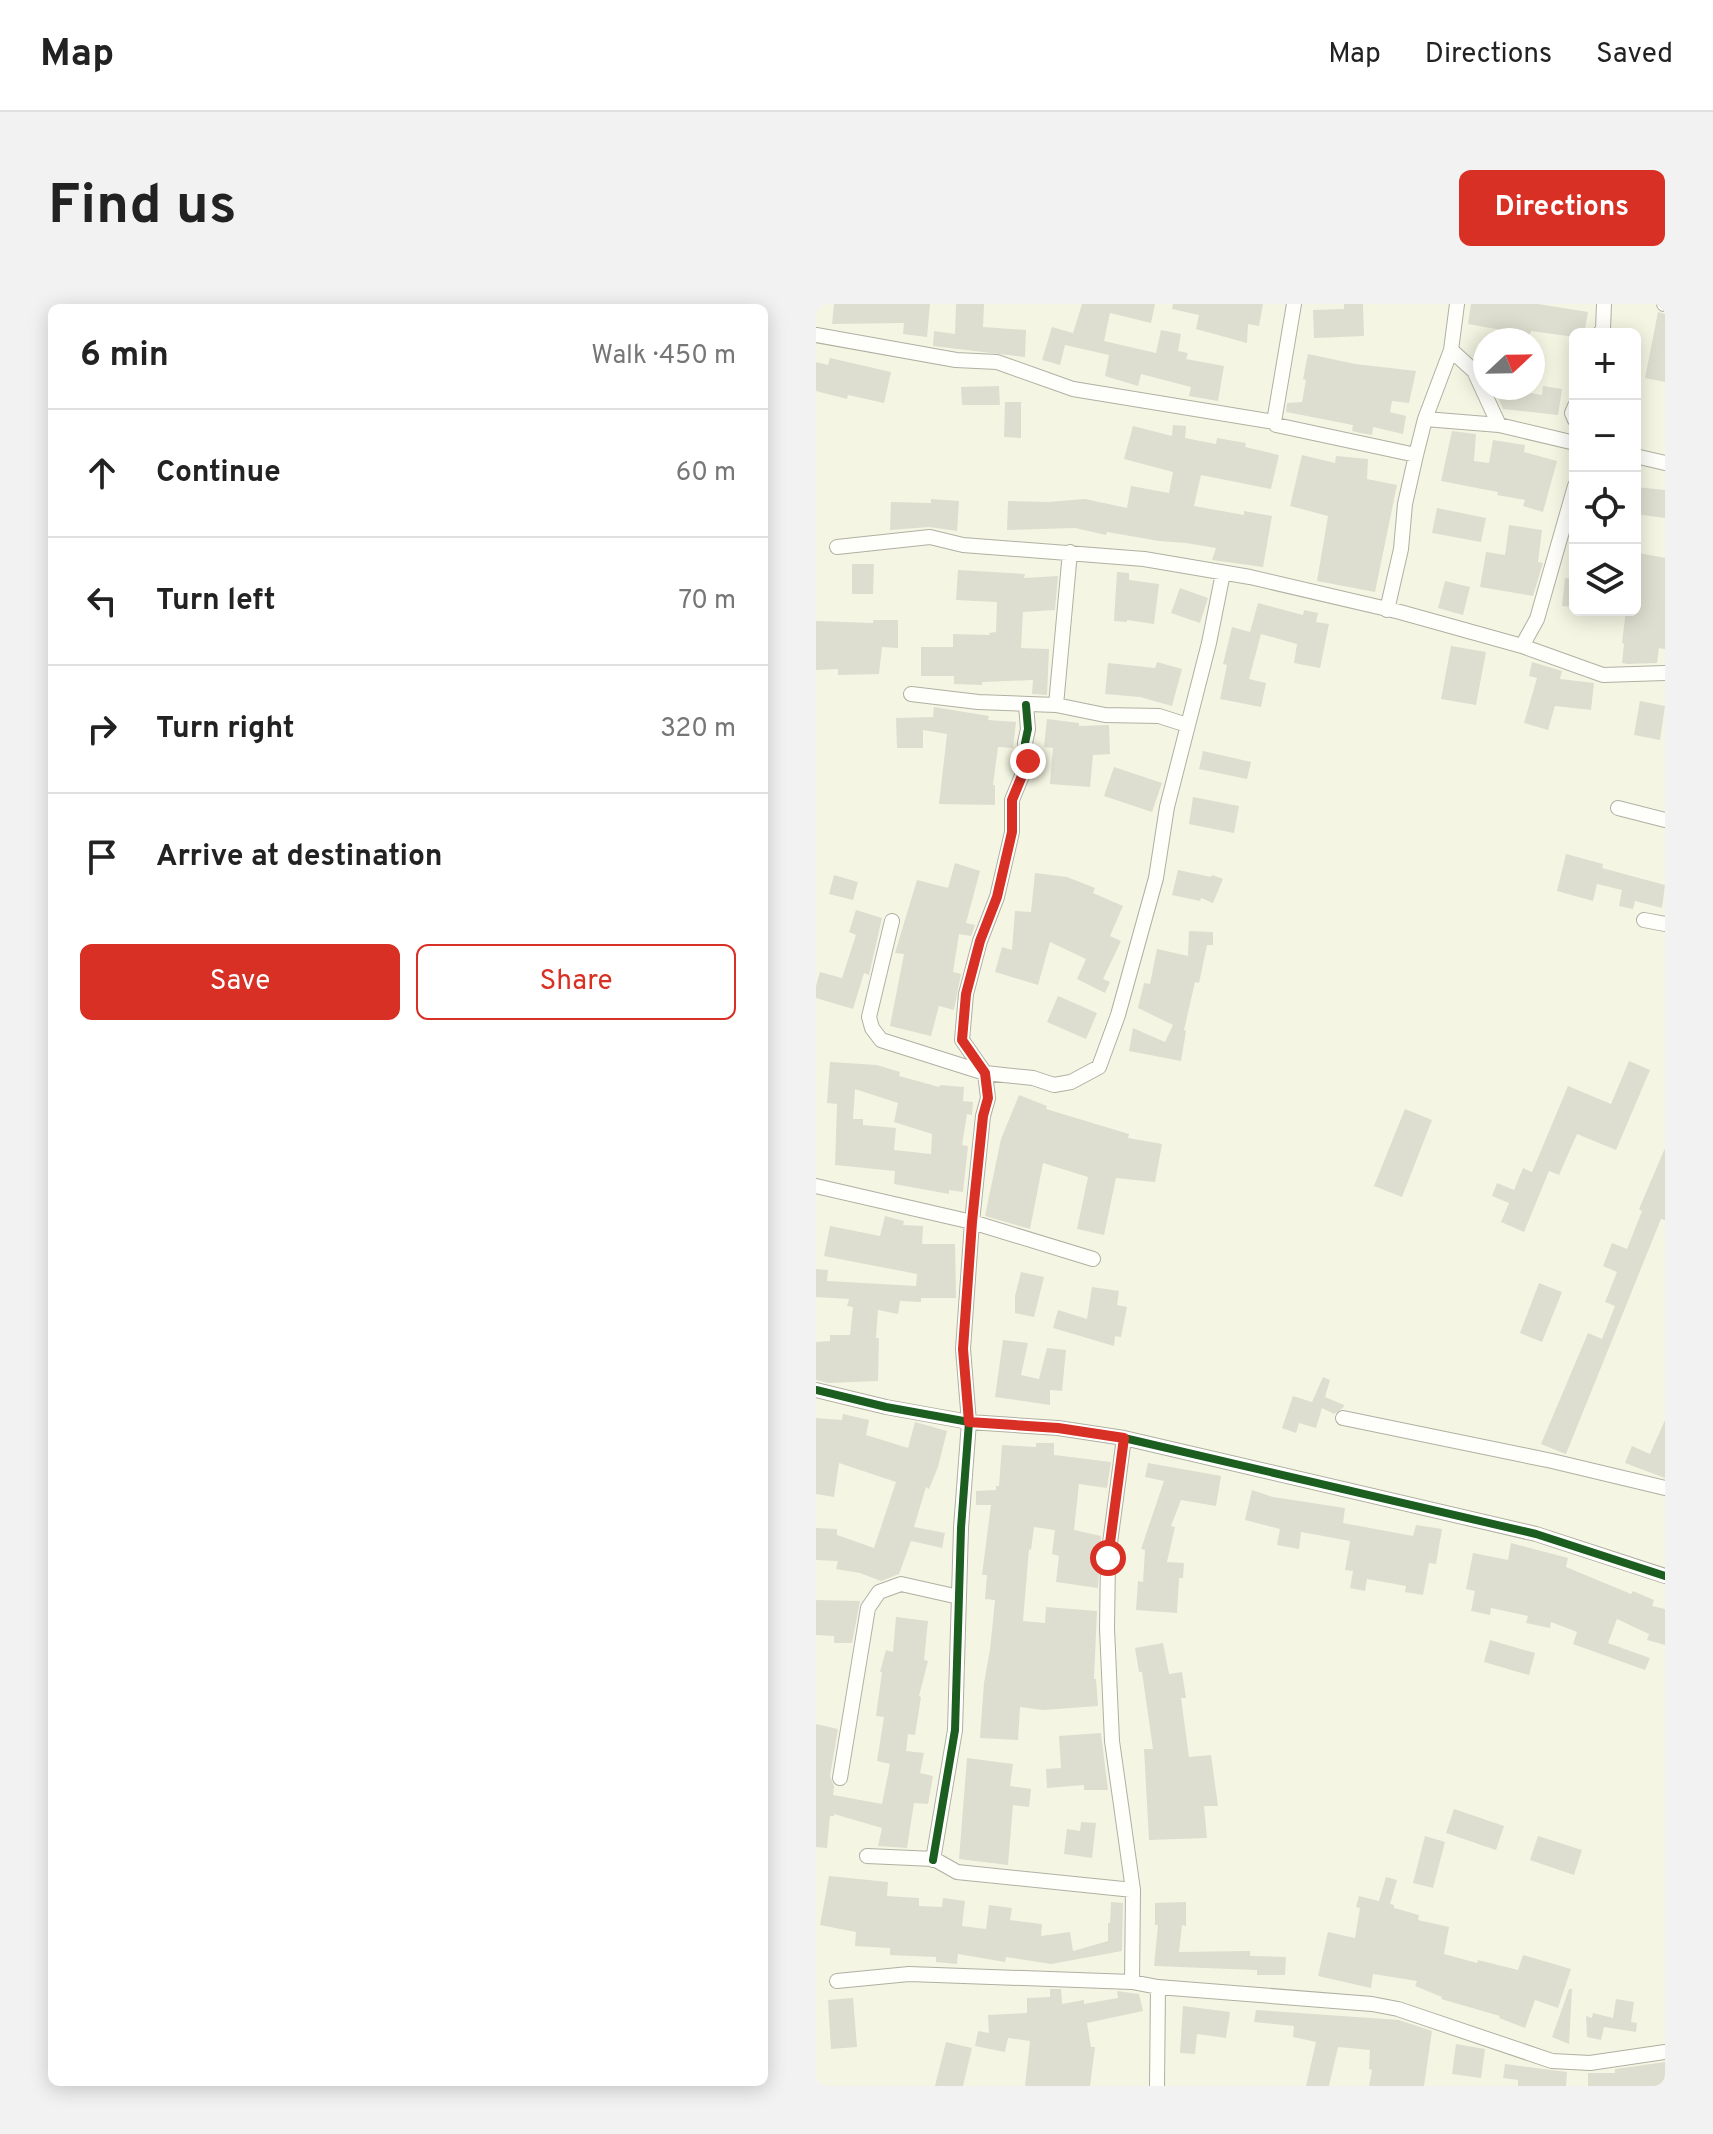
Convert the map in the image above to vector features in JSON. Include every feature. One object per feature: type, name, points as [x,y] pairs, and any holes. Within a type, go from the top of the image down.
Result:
[{"type":"street","points":[[1274,422],[1294,304]]},
{"type":"street","points":[[1387,610],[1401,549],[1405,504],[1416,455],[1425,419],[1451,350],[1457,304]]},
{"type":"street","points":[[1603,328],[1604,304]]},
{"type":"street","points":[[816,335],[956,360],[997,362],[1073,389],[1274,422],[1276,425],[1416,455]]},
{"type":"street","points":[[1451,350],[1474,371],[1499,425]]},
{"type":"street","points":[[1425,419],[1499,425],[1569,442]]},
{"type":"street","points":[[1641,457],[1665,463]]},
{"type":"street","points":[[1522,646],[1537,619],[1569,507]]},
{"type":"street","points":[[837,547],[930,537],[963,545],[1144,559],[1223,573],[1387,610],[1522,646],[1603,675],[1665,673]]},
{"type":"street","points":[[1056,705],[1070,552]]},
{"type":"street","points":[[892,921],[869,1017],[876,1035],[887,1043],[985,1073],[1033,1078],[1054,1085],[1079,1079],[1099,1067],[1118,1015],[1156,878],[1167,807],[1209,643],[1223,573]]},
{"type":"street","points":[[911,694],[1056,705],[1105,715],[1159,716],[1187,725]]},
{"type":"street","points":[[933,1860],[955,1730],[969,1422],[963,1349],[972,1222],[983,1116],[988,1098],[985,1073],[962,1040],[966,994],[980,941],[997,897],[1012,832],[1012,800],[1028,761],[1026,705]]},
{"type":"street","points":[[1618,808],[1665,820]]},
{"type":"street","points":[[1644,920],[1665,924]]},
{"type":"street","points":[[816,1186],[972,1222],[1093,1259]]},
{"type":"street","points":[[816,1390],[969,1422],[1058,1428],[1124,1438],[1536,1534],[1665,1576]]},
{"type":"street","points":[[1343,1418],[1665,1488]]},
{"type":"street","points":[[1124,1438],[1108,1558],[1107,1628],[1112,1741],[1133,1890],[1132,1982]]},
{"type":"street","points":[[840,1778],[868,1608],[879,1592],[901,1584],[959,1597]]},
{"type":"street","points":[[867,1856],[933,1860],[957,1872],[1133,1890]]},
{"type":"street","points":[[837,1981],[909,1974],[1132,1982],[1158,1987],[1372,2004],[1398,2009],[1552,2061],[1590,2063],[1665,2052]]},
{"type":"street","points":[[1157,2086],[1158,1987]]},
{"type":"building","points":[[834,304],[930,304],[927,337],[903,334],[904,323],[832,324]]},
{"type":"building","points":[[956,304],[984,304],[983,327],[1026,330],[1025,357],[933,346],[934,331],[955,334]]},
{"type":"building","points":[[1082,304],[1155,304],[1151,323],[1110,313],[1104,341],[1156,353],[1161,330],[1181,334],[1178,351],[1188,353],[1186,359],[1224,366],[1218,401],[1189,396],[1191,387],[1141,374],[1138,386],[1105,376],[1109,355],[1065,345],[1060,365],[1042,360],[1052,327],[1073,333]]},
{"type":"building","points":[[1173,304],[1263,304],[1259,326],[1248,324],[1247,343],[1196,329],[1199,315],[1172,309]]},
{"type":"building","points":[[1344,304],[1363,304],[1364,336],[1314,338],[1313,310],[1344,309]]},
{"type":"building","points":[[1471,304],[1538,304],[1588,312],[1585,328],[1569,328],[1569,336],[1545,333],[1545,328],[1491,328],[1468,324]]},
{"type":"building","points":[[1658,312],[1665,314],[1665,382],[1645,378]]},
{"type":"building","points":[[1308,354],[1355,364],[1416,371],[1409,403],[1392,401],[1390,412],[1406,416],[1403,434],[1373,427],[1372,435],[1360,433],[1352,431],[1353,425],[1286,412],[1287,403],[1302,402]]},
{"type":"building","points":[[830,358],[891,372],[884,403],[848,395],[847,399],[816,391],[816,362],[828,365]]},
{"type":"building","points":[[999,386],[1000,405],[962,405],[961,387]]},
{"type":"building","points":[[1545,386],[1562,389],[1558,415],[1503,409],[1499,400],[1545,400]]},
{"type":"building","points":[[1005,402],[1021,402],[1021,438],[1004,437]]},
{"type":"building","points":[[1173,425],[1186,426],[1185,438],[1216,444],[1217,438],[1246,443],[1245,447],[1279,455],[1271,489],[1201,475],[1194,506],[1244,515],[1244,511],[1272,516],[1263,567],[1212,560],[1216,548],[1186,543],[1107,532],[1106,535],[1075,528],[1007,530],[1008,501],[1085,499],[1127,508],[1131,486],[1169,493],[1173,472],[1124,459],[1133,426],[1172,436]]},
{"type":"building","points":[[1452,431],[1476,434],[1474,461],[1489,463],[1493,440],[1525,445],[1524,452],[1557,461],[1543,512],[1523,506],[1525,500],[1441,481]]},
{"type":"building","points":[[1302,455],[1335,463],[1336,456],[1368,459],[1367,479],[1397,485],[1375,592],[1317,581],[1328,516],[1290,506]]},
{"type":"building","points":[[1641,488],[1665,490],[1665,518],[1641,515]]},
{"type":"building","points":[[931,499],[959,501],[957,531],[929,527],[890,530],[891,502],[931,503]]},
{"type":"building","points":[[1437,508],[1486,518],[1481,542],[1432,533]]},
{"type":"building","points":[[1509,525],[1542,530],[1538,562],[1543,563],[1533,596],[1480,587],[1486,552],[1505,555]]},
{"type":"building","points":[[1641,553],[1665,558],[1665,649],[1659,648],[1657,663],[1628,664],[1622,663],[1625,616],[1641,616]]},
{"type":"building","points":[[852,564],[874,564],[873,594],[852,594]]},
{"type":"building","points":[[958,570],[1025,574],[1024,578],[1058,576],[1055,610],[1023,612],[1021,648],[1049,649],[1047,695],[1032,694],[1033,680],[982,682],[982,685],[954,684],[954,676],[921,676],[921,647],[953,647],[953,634],[990,635],[996,632],[997,602],[956,600]]},
{"type":"building","points":[[1117,572],[1129,573],[1129,580],[1159,584],[1154,624],[1114,621]]},
{"type":"building","points":[[1565,578],[1569,578],[1569,607],[1562,606]]},
{"type":"building","points":[[1445,581],[1470,587],[1463,615],[1438,608]]},
{"type":"building","points":[[1180,588],[1208,598],[1200,623],[1171,613]]},
{"type":"building","points":[[1258,603],[1303,615],[1304,610],[1318,613],[1316,622],[1329,624],[1320,668],[1294,663],[1297,644],[1261,634],[1249,679],[1266,683],[1261,707],[1220,699],[1227,665],[1223,664],[1232,627],[1250,632]]},
{"type":"building","points":[[873,620],[898,620],[898,648],[882,647],[879,674],[838,675],[838,669],[816,670],[816,621],[873,623]]},
{"type":"building","points":[[1451,646],[1486,652],[1476,705],[1441,699]]},
{"type":"building","points":[[1157,662],[1182,669],[1172,706],[1140,697],[1105,694],[1108,663],[1155,668]]},
{"type":"building","points":[[1532,662],[1562,671],[1560,679],[1594,683],[1591,710],[1555,706],[1548,730],[1524,723],[1537,678],[1529,676]]},
{"type":"building","points":[[1640,701],[1665,706],[1660,740],[1634,735]]},
{"type":"building","points":[[934,707],[989,716],[988,720],[1016,722],[1013,748],[998,747],[993,785],[995,805],[939,804],[947,734],[923,730],[923,748],[897,748],[896,718],[933,717]]},
{"type":"building","points":[[1047,719],[1079,723],[1079,726],[1109,725],[1110,754],[1093,755],[1090,787],[1050,784],[1053,748],[1044,747]]},
{"type":"building","points":[[1203,751],[1251,762],[1247,779],[1199,769]]},
{"type":"building","points":[[1114,767],[1162,783],[1152,812],[1104,796]]},
{"type":"building","points":[[1193,797],[1239,806],[1234,833],[1189,824]]},
{"type":"building","points":[[1566,854],[1603,864],[1602,868],[1665,885],[1662,908],[1635,901],[1633,909],[1619,906],[1622,890],[1597,884],[1593,901],[1557,891]]},
{"type":"building","points":[[955,863],[980,871],[966,923],[975,925],[974,928],[971,936],[959,934],[953,972],[961,974],[954,1010],[939,1006],[931,1036],[890,1026],[904,954],[895,953],[917,880],[948,888]]},
{"type":"building","points":[[1178,870],[1223,879],[1213,903],[1201,898],[1200,901],[1172,895]]},
{"type":"building","points":[[1035,873],[1067,877],[1095,888],[1093,893],[1123,906],[1110,936],[1121,941],[1103,979],[1110,982],[1105,993],[1077,979],[1086,959],[1050,942],[1038,985],[995,972],[1002,947],[1012,950],[1015,911],[1031,912]]},
{"type":"building","points":[[834,875],[858,882],[853,900],[829,894]]},
{"type":"building","points":[[856,910],[882,918],[869,975],[864,973],[853,1009],[816,998],[816,986],[820,972],[842,978],[856,935],[849,932]]},
{"type":"building","points":[[1189,931],[1213,932],[1213,945],[1207,945],[1199,983],[1195,982],[1184,1030],[1181,1061],[1129,1051],[1133,1028],[1165,1042],[1173,1025],[1138,1008],[1144,983],[1150,984],[1157,949],[1188,956]]},
{"type":"building","points":[[1058,996],[1097,1013],[1086,1039],[1047,1022]]},
{"type":"building","points":[[1629,1061],[1650,1070],[1616,1150],[1577,1134],[1559,1175],[1549,1171],[1524,1232],[1501,1222],[1509,1203],[1492,1196],[1497,1183],[1514,1190],[1523,1168],[1532,1172],[1568,1086],[1611,1104]]},
{"type":"building","points":[[830,1062],[877,1065],[900,1072],[899,1076],[939,1087],[964,1087],[963,1101],[973,1102],[972,1115],[967,1114],[962,1145],[968,1146],[963,1192],[949,1190],[949,1194],[894,1184],[895,1171],[835,1165],[837,1104],[827,1103]],"holes":[[[855,1089],[898,1103],[894,1122],[932,1134],[931,1154],[894,1150],[896,1128],[863,1125],[863,1119],[853,1119]]]},
{"type":"building","points":[[1019,1095],[1047,1106],[1046,1109],[1129,1134],[1128,1138],[1162,1144],[1155,1182],[1116,1178],[1104,1235],[1077,1229],[1088,1177],[1043,1163],[1030,1229],[985,1216],[1001,1139]]},
{"type":"building","points":[[1405,1109],[1432,1120],[1402,1197],[1374,1186]]},
{"type":"building","points":[[1665,1148],[1665,1220],[1661,1219],[1566,1454],[1541,1444],[1588,1333],[1602,1339],[1615,1306],[1605,1302],[1617,1272],[1603,1266],[1612,1243],[1627,1249],[1642,1211],[1639,1209]]},
{"type":"building","points":[[885,1216],[904,1221],[903,1225],[923,1226],[922,1244],[955,1244],[956,1298],[900,1301],[898,1314],[878,1310],[878,1381],[828,1383],[816,1380],[816,1342],[830,1341],[830,1335],[850,1335],[853,1307],[847,1306],[849,1299],[816,1297],[816,1269],[828,1270],[827,1281],[916,1286],[917,1274],[824,1256],[830,1226],[880,1236]]},
{"type":"building","points":[[1021,1272],[1044,1277],[1034,1317],[1015,1313],[1015,1296]]},
{"type":"building","points":[[1539,1283],[1562,1292],[1542,1342],[1520,1333]]},
{"type":"building","points":[[1092,1287],[1119,1291],[1117,1305],[1127,1307],[1121,1337],[1115,1336],[1114,1346],[1053,1328],[1058,1310],[1087,1319]]},
{"type":"building","points":[[1003,1340],[1028,1343],[1021,1375],[1039,1379],[1047,1348],[1066,1350],[1062,1391],[1050,1390],[1050,1405],[995,1397]]},
{"type":"building","points":[[1323,1377],[1330,1380],[1325,1397],[1344,1405],[1343,1408],[1334,1414],[1322,1408],[1316,1428],[1299,1423],[1296,1433],[1282,1428],[1293,1396],[1312,1402]]},
{"type":"building","points":[[843,1414],[869,1420],[866,1435],[908,1448],[915,1422],[947,1431],[938,1467],[929,1489],[926,1487],[914,1527],[945,1533],[942,1548],[911,1541],[899,1574],[881,1581],[836,1569],[838,1561],[816,1560],[816,1528],[837,1529],[837,1535],[874,1548],[896,1482],[839,1463],[834,1497],[816,1494],[816,1418],[842,1420]]},
{"type":"building","points":[[1665,1420],[1665,1478],[1625,1463],[1632,1446],[1650,1454]]},
{"type":"building","points":[[1036,1443],[1054,1443],[1054,1455],[1111,1462],[1107,1488],[1079,1484],[1074,1530],[1101,1536],[1098,1588],[1056,1582],[1059,1556],[1052,1554],[1055,1530],[1034,1527],[1029,1549],[1023,1621],[1045,1623],[1046,1607],[1097,1611],[1094,1679],[1098,1706],[1043,1710],[1020,1707],[1018,1740],[980,1738],[995,1600],[985,1599],[987,1575],[982,1575],[991,1505],[976,1505],[976,1491],[996,1490],[999,1486],[1002,1445],[1036,1447]]},
{"type":"building","points":[[1148,1463],[1221,1476],[1216,1506],[1181,1500],[1171,1526],[1175,1527],[1167,1562],[1184,1563],[1183,1578],[1179,1578],[1177,1613],[1136,1610],[1138,1581],[1143,1582],[1145,1550],[1141,1549],[1164,1481],[1145,1477]]},
{"type":"building","points":[[1252,1490],[1273,1497],[1345,1508],[1343,1523],[1413,1536],[1416,1525],[1442,1529],[1436,1564],[1429,1563],[1423,1595],[1405,1592],[1406,1586],[1367,1579],[1365,1591],[1350,1588],[1353,1571],[1345,1570],[1350,1541],[1301,1532],[1299,1549],[1277,1545],[1280,1529],[1245,1520]]},
{"type":"building","points":[[1511,1543],[1568,1558],[1566,1567],[1631,1594],[1633,1591],[1654,1600],[1652,1606],[1665,1609],[1665,1645],[1647,1640],[1649,1634],[1617,1619],[1608,1643],[1650,1658],[1645,1670],[1573,1644],[1577,1632],[1551,1622],[1550,1628],[1526,1623],[1528,1616],[1491,1608],[1490,1615],[1471,1611],[1475,1591],[1466,1589],[1473,1553],[1508,1560]]},
{"type":"building","points":[[816,1600],[860,1601],[852,1643],[834,1643],[834,1636],[816,1635]]},
{"type":"building","points":[[896,1617],[928,1621],[924,1660],[928,1661],[919,1696],[915,1735],[908,1734],[906,1751],[924,1753],[920,1773],[933,1776],[928,1804],[914,1803],[907,1848],[878,1846],[882,1828],[834,1814],[830,1816],[827,1848],[816,1847],[816,1724],[838,1729],[830,1776],[833,1795],[882,1804],[890,1764],[877,1761],[884,1717],[876,1716],[880,1672],[886,1650],[893,1652]]},
{"type":"building","points":[[1490,1640],[1535,1653],[1529,1675],[1484,1662]]},
{"type":"building","points":[[1163,1643],[1169,1674],[1182,1672],[1186,1698],[1181,1698],[1189,1757],[1211,1755],[1218,1806],[1204,1806],[1207,1838],[1149,1840],[1144,1749],[1153,1749],[1142,1672],[1139,1672],[1135,1648]]},
{"type":"building","points":[[1101,1733],[1108,1790],[1084,1790],[1084,1785],[1047,1788],[1046,1769],[1061,1768],[1059,1736]]},
{"type":"building","points":[[967,1758],[1013,1764],[1010,1786],[1031,1789],[1029,1807],[1013,1805],[1008,1865],[959,1859]]},
{"type":"building","points":[[1454,1809],[1504,1826],[1496,1850],[1446,1833]]},
{"type":"building","points":[[1081,1822],[1096,1823],[1092,1858],[1064,1854],[1067,1829],[1080,1831]]},
{"type":"building","points":[[1425,1836],[1445,1842],[1433,1888],[1413,1883]]},
{"type":"building","points":[[1538,1836],[1582,1850],[1574,1875],[1530,1860]]},
{"type":"building","points":[[829,1876],[888,1882],[887,1896],[919,1898],[919,1906],[942,1907],[943,1898],[965,1901],[962,1926],[986,1929],[989,1905],[1012,1908],[1010,1920],[1042,1924],[1041,1936],[1070,1932],[1073,1951],[1108,1941],[1111,1902],[1123,1903],[1122,1951],[1051,1964],[1006,1957],[1005,1962],[958,1954],[957,1964],[936,1962],[936,1957],[890,1955],[890,1948],[855,1946],[856,1932],[820,1925]]},
{"type":"building","points":[[1386,1877],[1397,1880],[1390,1904],[1394,1908],[1419,1915],[1418,1920],[1449,1927],[1444,1954],[1518,1970],[1523,1955],[1571,1969],[1558,2008],[1535,2000],[1525,2028],[1500,2016],[1441,1999],[1415,1986],[1417,1981],[1373,1974],[1371,1988],[1318,1976],[1328,1932],[1355,1938],[1359,1896],[1379,1901]]},
{"type":"building","points":[[1186,1902],[1186,1926],[1182,1925],[1179,1952],[1250,1951],[1250,1956],[1286,1957],[1285,1975],[1257,1975],[1257,1970],[1154,1966],[1158,1925],[1155,1925],[1155,1903]]},
{"type":"building","points":[[1050,1989],[1061,1989],[1062,2004],[1118,1998],[1117,1991],[1139,1994],[1143,2011],[1087,2023],[1091,2047],[1095,2047],[1090,2086],[1025,2086],[1030,2041],[1008,2038],[1005,2052],[975,2046],[978,2031],[989,2033],[988,2015],[1027,2013],[1027,1998],[1050,1997]]},
{"type":"building","points":[[1569,1989],[1572,1989],[1569,2044],[1552,2037]]},
{"type":"building","points":[[853,1998],[857,2047],[831,2049],[828,2000]]},
{"type":"building","points":[[1616,1999],[1634,2002],[1631,2022],[1637,2023],[1636,2032],[1604,2027],[1601,2040],[1587,2037],[1586,2016],[1592,2018],[1593,2013],[1613,2018]]},
{"type":"building","points":[[1183,2006],[1230,2012],[1226,2038],[1197,2034],[1195,2054],[1180,2053]]},
{"type":"building","points":[[1256,2010],[1399,2020],[1432,2031],[1424,2086],[1369,2086],[1372,2070],[1369,2069],[1370,2050],[1338,2047],[1329,2086],[1306,2086],[1316,2042],[1293,2037],[1294,2026],[1254,2022]]},
{"type":"building","points":[[946,2042],[972,2048],[963,2086],[935,2086]]},
{"type":"building","points":[[1456,2044],[1485,2049],[1481,2078],[1452,2074]]},
{"type":"building","points":[[1665,2062],[1665,2086],[1588,2086],[1588,2073],[1615,2073],[1615,2069]]},
{"type":"building","points":[[1505,2064],[1567,2072],[1566,2086],[1518,2086],[1518,2080],[1503,2078]]},
{"type":"cycle path","points":[[933,1860],[955,1730],[961,1528],[969,1422],[963,1349],[972,1222],[983,1116],[988,1098],[985,1073],[962,1040],[966,994],[980,941],[997,897],[1012,832],[1012,800],[1028,761],[1026,705]]},
{"type":"cycle path","points":[[816,1390],[969,1422],[1058,1428],[1124,1438],[1536,1534],[1665,1576]]},
{"type":"route","points":[[1028,761],[1012,800],[1012,832],[997,897],[980,941],[966,994],[962,1040],[985,1073],[988,1098],[983,1116],[972,1222],[963,1349],[969,1422],[1058,1428],[1124,1438],[1108,1558]]}]
